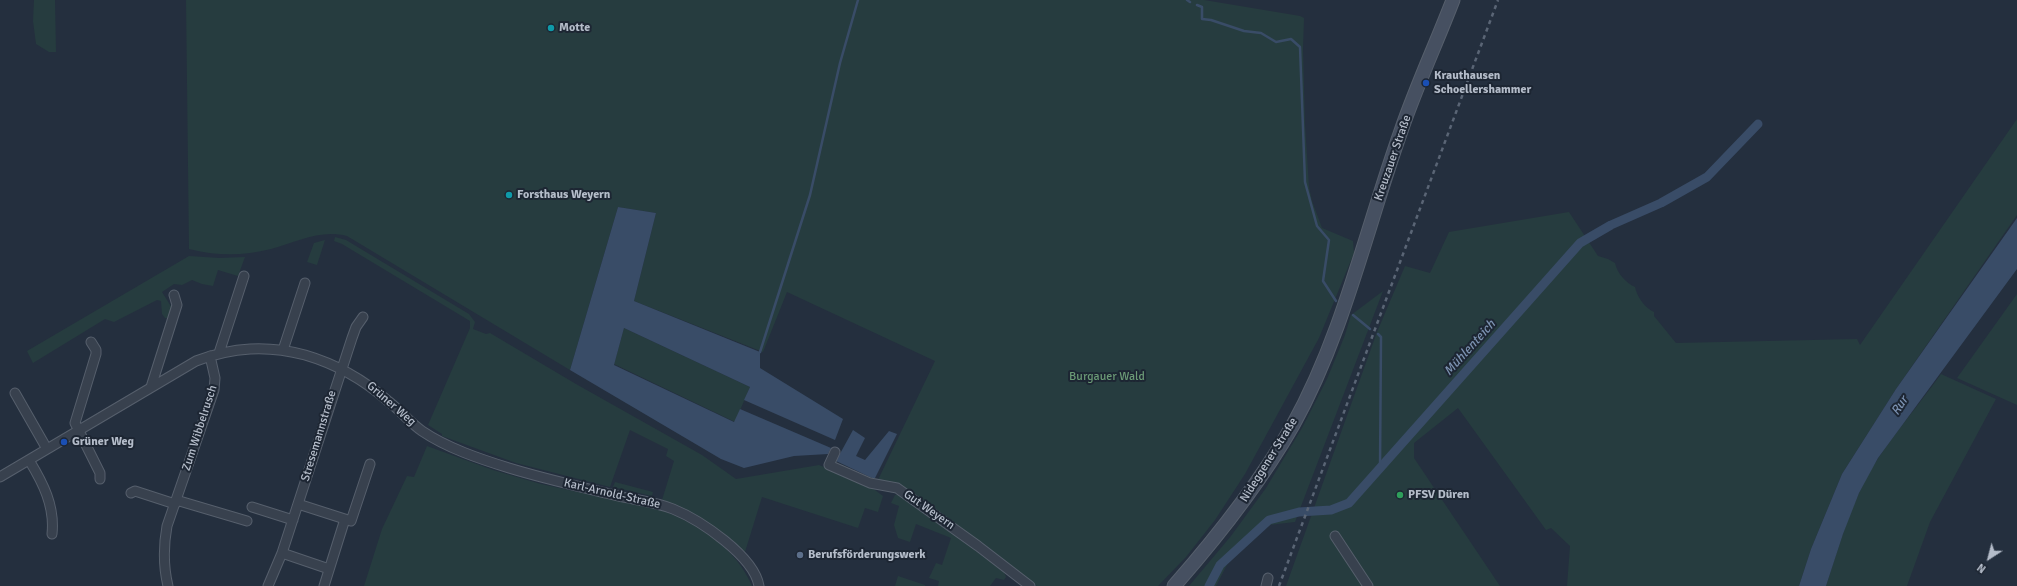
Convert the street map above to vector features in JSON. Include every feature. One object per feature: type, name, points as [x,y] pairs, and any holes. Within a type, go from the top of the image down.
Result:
[{"type":"main road","name":"Kreuzauer Straße","points":[[1340,318],[1401,131],[1453,0]]},
{"type":"main road","name":"Nideggener Straße","points":[[1174,586],[1224,528],[1257,482],[1293,424],[1317,374],[1340,318]]},
{"type":"street","points":[[219,353],[244,276]]},
{"type":"street","points":[[283,350],[305,283]]},
{"type":"street","points":[[151,387],[177,305],[174,296]]},
{"type":"street","points":[[341,369],[356,326],[363,317]]},
{"type":"street","points":[[91,342],[96,350],[96,354],[75,423],[100,473],[100,479]]},
{"type":"street","name":"Grüner Weg","points":[[0,477],[178,370],[210,356],[238,349],[283,350],[307,356],[341,369],[360,379],[378,392],[419,429],[439,441]]},
{"type":"street","name":"Zum Wibbelrusch","points":[[168,586],[163,559],[164,543],[176,502],[214,390],[216,378],[210,356]]},
{"type":"street","name":"Stresemannstraße","points":[[268,586],[282,553],[341,369]]},
{"type":"street","points":[[15,393],[47,449]]},
{"type":"street","name":"Karl-Arnold-Straße","points":[[439,441],[508,468],[674,510],[699,522],[723,539],[744,559],[759,586]]},
{"type":"street","name":"Gut Weyern","points":[[834,452],[829,465],[870,482],[897,488],[978,546],[1030,586]]},
{"type":"street","points":[[29,460],[42,483],[49,500],[54,521],[52,534]]},
{"type":"street","points":[[298,504],[351,521],[370,464]]},
{"type":"street","points":[[131,493],[135,491],[248,521]]},
{"type":"street","points":[[252,507],[293,520]]},
{"type":"street","points":[[324,586],[345,519]]},
{"type":"street","points":[[1335,536],[1368,586]]},
{"type":"street","points":[[282,553],[329,569]]},
{"type":"green space","points":[[34,0],[55,0],[56,52],[49,52],[36,44],[33,21]]},
{"type":"green space","name":"Burgauer Wald","points":[[186,0],[1204,0],[1300,16],[1304,18],[1303,48],[1305,124],[1309,187],[1312,201],[1322,228],[1353,241],[1354,253],[1319,338],[1245,474],[1215,520],[1186,557],[1158,586],[1037,586],[932,507],[877,482],[935,361],[787,292],[763,352],[634,301],[656,213],[618,207],[570,370],[347,236],[337,234],[318,235],[271,249],[240,254],[219,254],[189,249]]},
{"type":"green space","points":[[2017,119],[2017,215],[1896,389],[1842,474],[1811,549],[1799,586],[1567,586],[1570,546],[1551,528],[1546,530],[1458,408],[1414,443],[1414,458],[1500,586],[1286,586],[1377,332],[1405,266],[1430,273],[1449,232],[1569,212],[1598,256],[1615,263],[1620,274],[1625,280],[1635,287],[1642,302],[1654,312],[1654,316],[1676,343],[1857,339],[1860,345]]},
{"type":"green space","points":[[335,237],[346,240],[469,314],[475,322],[473,329],[486,334],[490,333],[576,384],[702,455],[736,479],[819,465],[871,487],[883,496],[878,512],[865,508],[858,528],[762,497],[745,552],[706,522],[685,510],[662,500],[674,461],[666,456],[668,449],[630,430],[610,487],[516,463],[442,436],[442,434],[428,425],[470,328],[470,321],[342,244],[334,241]]},
{"type":"green space","points":[[325,240],[317,265],[307,262],[314,243]]},
{"type":"green space","points":[[189,256],[219,258],[245,257],[238,276],[218,270],[213,286],[192,280],[182,285],[174,284],[162,292],[172,308],[169,318],[165,318],[162,314],[161,301],[157,300],[114,322],[105,319],[33,363],[27,351]]},
{"type":"green space","points":[[1383,291],[1295,522],[1269,525],[1229,561],[1216,586],[1189,586],[1231,536],[1266,488],[1302,428],[1327,379],[1345,335],[1351,315]]},
{"type":"green space","points":[[2017,294],[2017,405],[1957,378]]},
{"type":"green space","points":[[624,328],[750,387],[735,422],[614,364]]},
{"type":"green space","points":[[1941,374],[1996,399],[1930,522],[1907,586],[1826,586],[1854,503],[1870,472],[1886,447]]},
{"type":"green space","points":[[427,446],[493,470],[541,484],[661,510],[675,515],[702,530],[726,549],[737,560],[752,586],[364,586],[382,529],[407,476],[414,477]]},
{"type":"green space","points":[[615,482],[653,492],[652,496],[613,487]]},
{"type":"green space","points":[[895,495],[899,495],[939,523],[1004,572],[1006,577],[1004,580],[996,578],[990,586],[938,586],[939,581],[929,578],[936,563],[942,565],[951,538],[916,524],[910,542],[898,538],[894,525],[899,506],[891,503]]},
{"type":"green space","points":[[898,576],[925,585],[925,586],[895,586]]},
{"type":"water","points":[[618,207],[656,213],[634,301],[760,352],[760,368],[843,419],[835,440],[744,400],[750,387],[624,328],[614,365],[734,422],[740,409],[831,448],[828,454],[794,456],[744,468],[721,459],[570,370]]},
{"type":"water","name":"Rur","points":[[2017,218],[2017,269],[1878,458],[1859,493],[1843,534],[1826,586],[1799,586],[1811,549],[1842,474],[1896,389]]},
{"type":"water","points":[[853,430],[865,438],[856,456],[865,460],[889,431],[897,434],[875,478],[836,461]]},
{"type":"waterway","points":[[760,352],[810,195],[840,63],[858,0]]},
{"type":"waterway","points":[[1197,5],[1202,7],[1202,19],[1211,20],[1244,31],[1261,33],[1276,42],[1291,39],[1300,47],[1305,182],[1317,226],[1329,240],[1323,281],[1336,301]]},
{"type":"waterway","name":"Mühlenteich","points":[[1209,586],[1220,565],[1269,520],[1299,512],[1331,510],[1349,503],[1580,243],[1611,225],[1661,203],[1707,177],[1758,124]]},
{"type":"waterway","points":[[1353,315],[1370,329]]},
{"type":"waterway","points":[[1378,334],[1381,337],[1380,469]]},
{"type":"railway","points":[[1279,586],[1498,0]]},
{"type":"place","name":"Motte","points":[[551,28]]},
{"type":"place","name":"Krauthausen Schoellershammer","points":[[1426,83]]},
{"type":"place","name":"Forsthaus Weyern","points":[[509,195]]},
{"type":"place","name":"Grüner Weg","points":[[64,442]]},
{"type":"place","name":"PFSV Düren","points":[[1400,495]]},
{"type":"place","name":"Berufsförderungswerk","points":[[800,555]]}]
